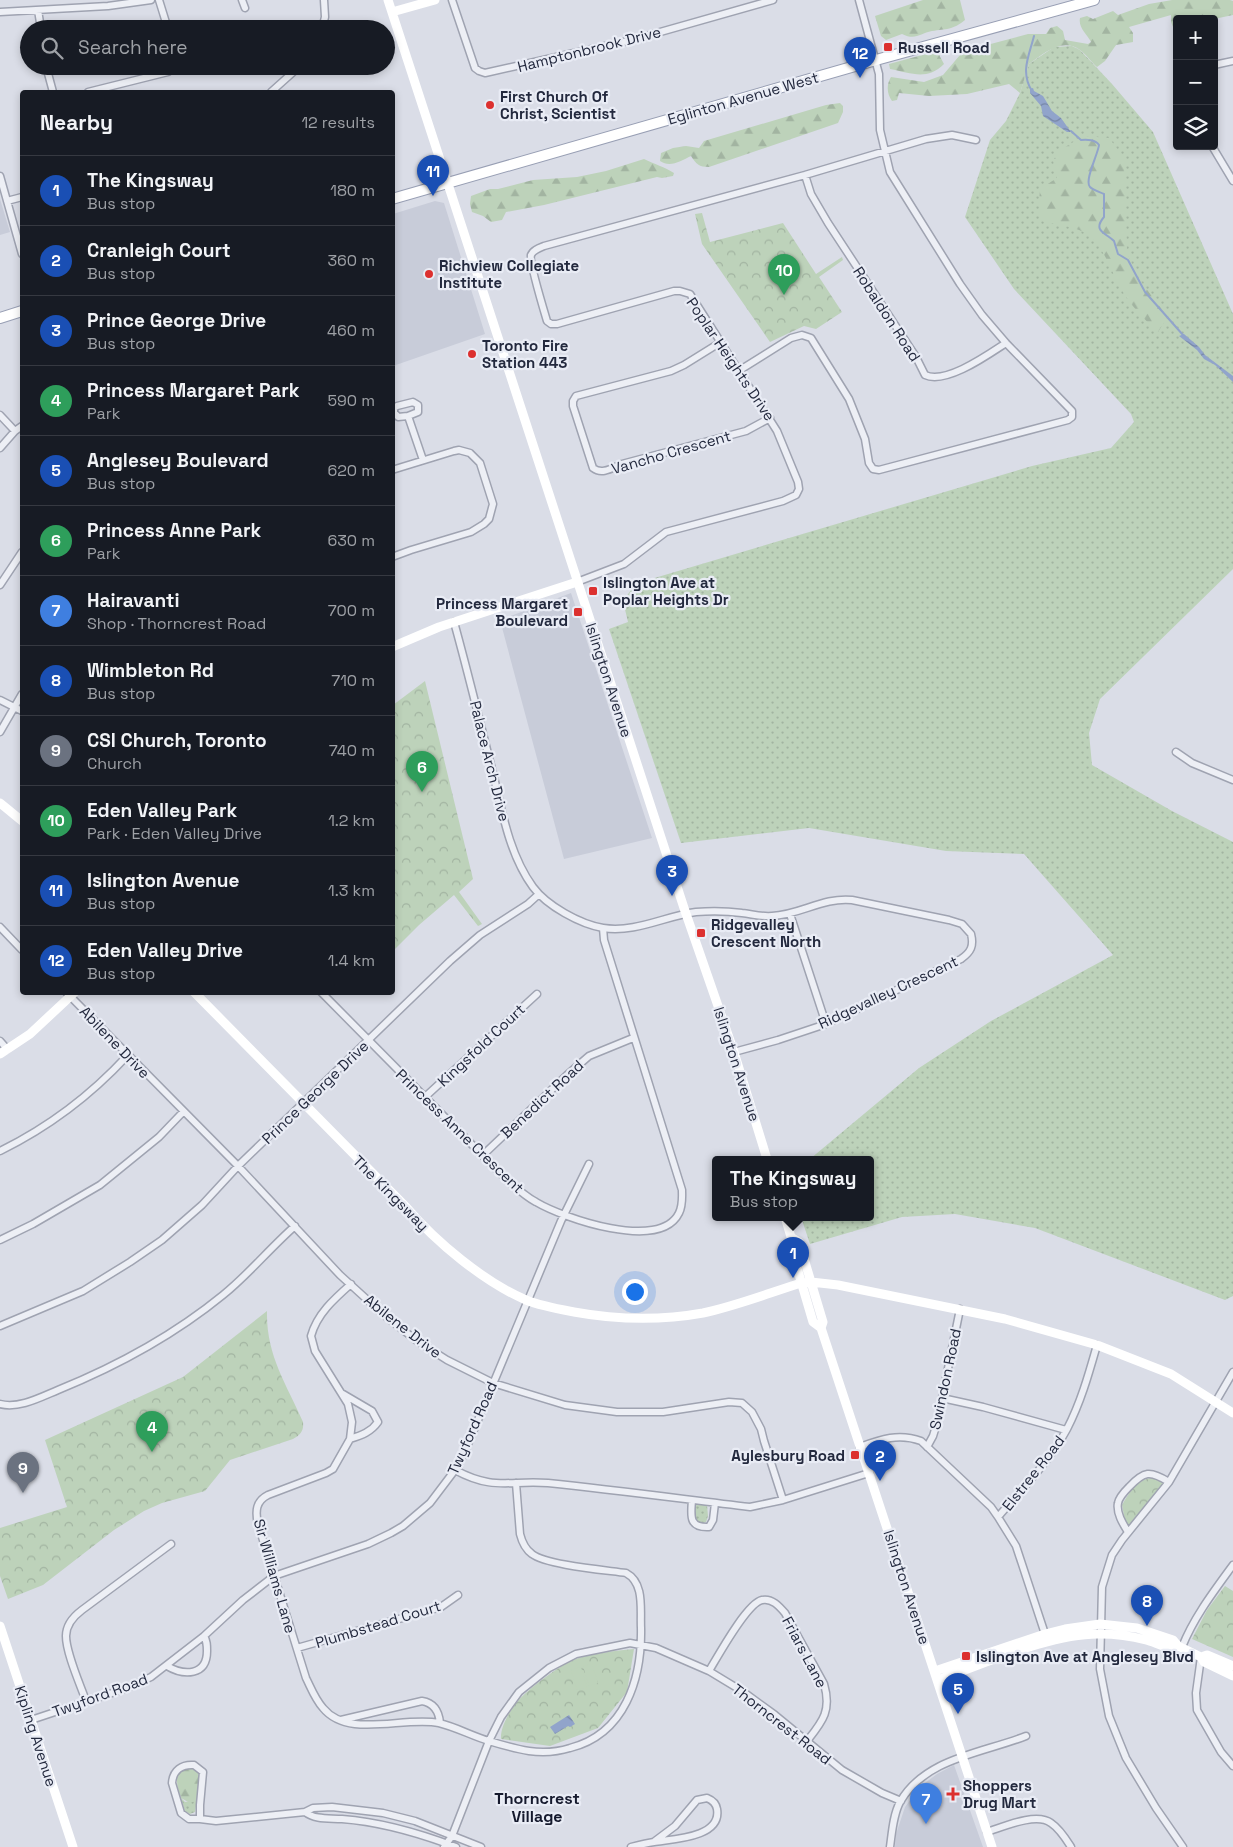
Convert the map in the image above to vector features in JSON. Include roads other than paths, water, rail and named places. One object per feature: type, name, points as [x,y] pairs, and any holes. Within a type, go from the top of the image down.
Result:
[{"type":"main road","name":"Islington Avenue","points":[[388,0],[395,20]]},
{"type":"main road","points":[[392,12],[435,0]]},
{"type":"main road","name":"Eglinton Avenue West","points":[[395,198],[876,60],[1094,0]]},
{"type":"main road","name":"Islington Avenue","points":[[395,21],[686,914],[734,1052],[766,1156]]},
{"type":"main road","points":[[0,318],[20,313]]},
{"type":"main road","points":[[395,646],[454,622],[577,582]]},
{"type":"main road","points":[[0,803],[20,819]]},
{"type":"main road","points":[[3,1052],[30,1034],[69,995]]},
{"type":"main road","name":"The Kingsway","points":[[197,995],[406,1207],[417,1221],[441,1243],[485,1277],[528,1300],[558,1309],[598,1316],[656,1319],[714,1310],[801,1283],[811,1282],[879,1292],[1005,1319],[1098,1345],[1170,1374],[1233,1413]]},
{"type":"main road","name":"Islington Avenue","points":[[786,1221],[791,1237],[790,1244],[813,1322],[821,1328],[938,1680],[961,1758],[992,1847]]},
{"type":"main road","name":"Islington Avenue","points":[[791,1237],[799,1242],[823,1322],[821,1328]]},
{"type":"main road","points":[[934,1671],[1100,1624],[1144,1630],[1173,1640],[1201,1657],[1204,1662],[1233,1676]]},
{"type":"main road","name":"Kipling Avenue","points":[[0,1627],[72,1847]]},
{"type":"main road","points":[[938,1680],[1046,1638],[1099,1634],[1134,1637],[1169,1648],[1180,1646]]},
{"type":"main road","points":[[1201,1657],[1207,1655],[1233,1666]]},
{"type":"street","points":[[0,12],[108,6],[151,0]]},
{"type":"street","points":[[159,0],[165,20]]},
{"type":"street","points":[[242,0],[245,8]]},
{"type":"street","points":[[324,0],[324,20]]},
{"type":"street","name":"Hamptonbrook Drive","points":[[452,0],[475,68],[486,73],[632,40],[773,0]]},
{"type":"street","points":[[740,370],[791,338],[802,335],[811,338],[850,399],[865,439],[869,464],[873,469],[879,470],[1068,420],[1072,417],[1072,411],[1006,343],[982,315],[960,284],[890,172],[880,130],[879,74],[859,0]]},
{"type":"street","points":[[38,10],[40,20]]},
{"type":"street","points":[[1218,64],[1233,61]]},
{"type":"street","points":[[49,75],[53,90]]},
{"type":"street","points":[[96,90],[156,75]]},
{"type":"street","points":[[274,90],[290,75]]},
{"type":"street","name":"Poplar Heights Drive","points":[[577,582],[624,564],[666,532],[784,501],[796,495],[799,489],[786,450],[770,418],[690,294],[680,291],[551,324],[546,321],[531,265],[534,251],[544,246],[805,175],[926,139],[960,136],[976,140]]},
{"type":"street","points":[[1214,150],[1233,180]]},
{"type":"street","name":"Robaldon Road","points":[[805,175],[811,194],[828,223],[916,357],[925,374],[933,377],[962,369],[982,360],[1006,343]]},
{"type":"street","points":[[0,176],[20,247]]},
{"type":"street","points":[[7,201],[20,198]]},
{"type":"street","name":"Vancho Crescent","points":[[721,342],[671,371],[576,396],[572,401],[573,406],[593,468],[597,471],[603,471],[622,464],[746,431],[770,418]]},
{"type":"street","points":[[0,415],[14,431]]},
{"type":"street","points":[[408,416],[423,460]]},
{"type":"street","points":[[0,448],[14,431],[20,427]]},
{"type":"street","points":[[395,469],[459,450],[474,456],[482,466],[493,504],[484,524],[471,532],[395,556]]},
{"type":"street","points":[[0,585],[20,555]]},
{"type":"street","name":"Palace Arch Drive","points":[[454,622],[506,828],[531,885],[539,894]]},
{"type":"street","points":[[0,732],[20,697]]},
{"type":"street","points":[[0,700],[20,710]]},
{"type":"street","points":[[1176,752],[1192,763],[1233,780]]},
{"type":"street","points":[[539,894],[570,916],[603,928],[641,926],[686,914]]},
{"type":"street","name":"Prince George Drive","points":[[0,1326],[83,1291],[162,1240],[202,1205],[238,1166],[466,947],[528,904],[539,894]]},
{"type":"street","name":"Ridgevalley Crescent","points":[[686,914],[718,911],[762,916],[790,914],[838,898],[958,922],[965,926],[972,934],[972,948],[968,954],[826,1024],[734,1052]]},
{"type":"street","points":[[790,914],[826,1024]]},
{"type":"street","points":[[0,927],[20,948]]},
{"type":"street","name":"Princess Anne Crescent","points":[[324,995],[482,1155],[535,1202],[606,1228],[643,1231],[664,1226],[679,1215],[682,1190],[633,1038],[604,940],[603,928]]},
{"type":"street","name":"Kingsfold Court","points":[[425,1097],[537,994]]},
{"type":"street","name":"Abilene Drive","points":[[71,995],[127,1056],[238,1166],[351,1284],[384,1315],[417,1341],[454,1364],[493,1383],[565,1405],[617,1412],[663,1412],[736,1402],[742,1403],[752,1412],[761,1429],[783,1500]]},
{"type":"street","name":"Benedict Road","points":[[482,1155],[567,1074],[589,1056],[633,1038]]},
{"type":"street","points":[[0,1041],[3,1052]]},
{"type":"street","points":[[0,1151],[67,1112],[107,1078],[127,1056]]},
{"type":"street","points":[[0,1240],[34,1224],[100,1185],[160,1136],[183,1112]]},
{"type":"street","name":"Twyford Road","points":[[31,1720],[127,1688],[151,1677],[204,1636],[243,1600],[274,1576],[368,1544],[391,1533],[430,1503],[455,1470],[564,1214],[589,1164]]},
{"type":"street","points":[[0,1404],[16,1404],[39,1398],[104,1371],[144,1349],[193,1318],[222,1296],[294,1226]]},
{"type":"street","name":"Sir Williams Lane","points":[[351,1284],[333,1300],[320,1317],[311,1336],[315,1351],[348,1404],[352,1422],[350,1439],[333,1469],[268,1495],[258,1502],[257,1507],[257,1520],[306,1678],[317,1700],[330,1714],[352,1724],[364,1725],[410,1721],[440,1723],[489,1741],[528,1751],[549,1752],[579,1746],[592,1740],[608,1728],[627,1704],[635,1684],[642,1645],[639,1590],[633,1577],[626,1573],[548,1561],[533,1556],[522,1542],[518,1526],[516,1483]]},
{"type":"street","name":"Swindon Road","points":[[927,1447],[933,1436],[960,1309]]},
{"type":"street","name":"Elstree Road","points":[[998,1517],[1030,1480],[1066,1430],[1078,1406],[1098,1345]]},
{"type":"street","points":[[1183,1847],[1156,1808],[1126,1758],[1114,1730],[1102,1687],[1100,1669],[1099,1634],[1102,1587],[1104,1575],[1112,1555],[1168,1482],[1233,1372]]},
{"type":"street","name":"Sir Williams Lane","points":[[342,1393],[372,1411],[378,1422],[365,1434],[350,1439]]},
{"type":"street","points":[[942,1398],[983,1407],[1066,1430]]},
{"type":"street","points":[[860,1448],[898,1436],[921,1441],[991,1506],[1016,1546],[1046,1638]]},
{"type":"street","points":[[455,1470],[475,1480],[487,1483],[545,1483],[750,1507],[783,1500],[868,1473]]},
{"type":"street","points":[[1128,1532],[1123,1524],[1118,1507],[1122,1494],[1135,1480],[1146,1473],[1160,1476],[1168,1482]]},
{"type":"street","points":[[692,1500],[691,1518],[695,1524],[701,1527],[709,1526],[713,1520],[715,1503]]},
{"type":"street","points":[[86,1701],[67,1643],[67,1630],[71,1622],[82,1610],[171,1544]]},
{"type":"street","points":[[1180,1646],[1202,1607],[1233,1564]]},
{"type":"street","name":"Plumbstead Court","points":[[297,1648],[441,1608],[458,1595]]},
{"type":"street","name":"Friars Lane","points":[[709,1671],[750,1607],[762,1600],[768,1600],[777,1605],[785,1613],[824,1684],[827,1693],[822,1723],[807,1742]]},
{"type":"street","points":[[167,1666],[184,1672],[192,1672],[203,1667],[207,1656],[207,1641],[204,1636]]},
{"type":"street","name":"Thorncrest Road","points":[[446,1845],[452,1836],[489,1741],[512,1700],[527,1684],[549,1668],[576,1654],[630,1643],[676,1656],[709,1671],[742,1691],[842,1770],[882,1793],[901,1801]]},
{"type":"street","points":[[1201,1657],[1196,1692],[1197,1710],[1221,1752],[1233,1766]]},
{"type":"street","points":[[341,1720],[422,1702],[433,1706],[438,1714],[440,1723]]},
{"type":"street","points":[[890,1847],[893,1826],[901,1801],[928,1772],[961,1758],[1026,1736]]},
{"type":"street","points":[[200,1818],[203,1772],[194,1765],[183,1766],[177,1770],[172,1778],[178,1804],[185,1817],[189,1819],[200,1818],[216,1821],[305,1812],[313,1808],[332,1807],[383,1813],[416,1820],[481,1847]]},
{"type":"street","points":[[631,1847],[657,1844],[708,1830],[717,1816],[715,1804],[707,1798],[697,1800],[676,1826],[657,1844]]},
{"type":"street","points":[[305,1812],[312,1817],[358,1820],[398,1827],[456,1847]]},
{"type":"street","points":[[987,1832],[1033,1819],[1042,1819],[1058,1828],[1071,1847]]},
{"type":"water","points":[[1033,88],[1034,91],[1043,96],[1052,111],[1061,118],[1071,132],[1067,132],[1043,116],[1041,106],[1030,93],[1030,89]]},
{"type":"water","points":[[1184,334],[1205,355],[1233,376],[1233,382],[1179,336]]},
{"type":"water","points":[[569,1715],[575,1724],[555,1734],[550,1727]]},
{"type":"waterway","points":[[1032,91],[1028,84],[1026,71],[1034,36]]},
{"type":"waterway","points":[[1071,131],[1081,140],[1091,140],[1099,145],[1090,173],[1089,184],[1091,188],[1104,194],[1104,217],[1099,226],[1100,229],[1114,241],[1118,254],[1128,260],[1145,292],[1183,335]]},
{"type":"place","name":"Russell Road","points":[[888,47]]},
{"type":"place","name":"Eden Valley Drive","points":[[860,78]]},
{"type":"place","name":"First Church Of Christ, Scientist","points":[[490,105]]},
{"type":"place","name":"Islington Avenue","points":[[433,196]]},
{"type":"place","name":"Richview Collegiate Institute","points":[[429,274]]},
{"type":"place","name":"Eden Valley Park","points":[[784,295]]},
{"type":"place","name":"Toronto Fire Station 443","points":[[472,354]]},
{"type":"place","name":"Islington Ave at Poplar Heights Dr","points":[[593,591]]},
{"type":"place","name":"Princess Margaret Boulevard","points":[[578,612]]},
{"type":"place","name":"Princess Anne Park","points":[[422,792]]},
{"type":"place","name":"Prince George Drive","points":[[672,896]]},
{"type":"place","name":"Ridgevalley Crescent North","points":[[701,933]]},
{"type":"place","name":"The Kingsway","points":[[793,1278]]},
{"type":"place","name":"Princess Margaret Park","points":[[152,1452]]},
{"type":"place","name":"Aylesbury Road","points":[[855,1455]]},
{"type":"place","name":"Cranleigh Court","points":[[880,1481]]},
{"type":"place","name":"CSI Church, Toronto","points":[[23,1493]]},
{"type":"place","name":"Wimbleton Rd","points":[[1147,1626]]},
{"type":"place","name":"Islington Ave at Anglesey Blvd","points":[[966,1656]]},
{"type":"place","name":"Anglesey Boulevard","points":[[958,1714]]},
{"type":"place","name":"Shoppers Drug Mart","points":[[953,1794]]},
{"type":"place","name":"Hairavanti","points":[[926,1824]]},
{"type":"district","name":"Thorncrest Village","points":[[537,1807]]}]
